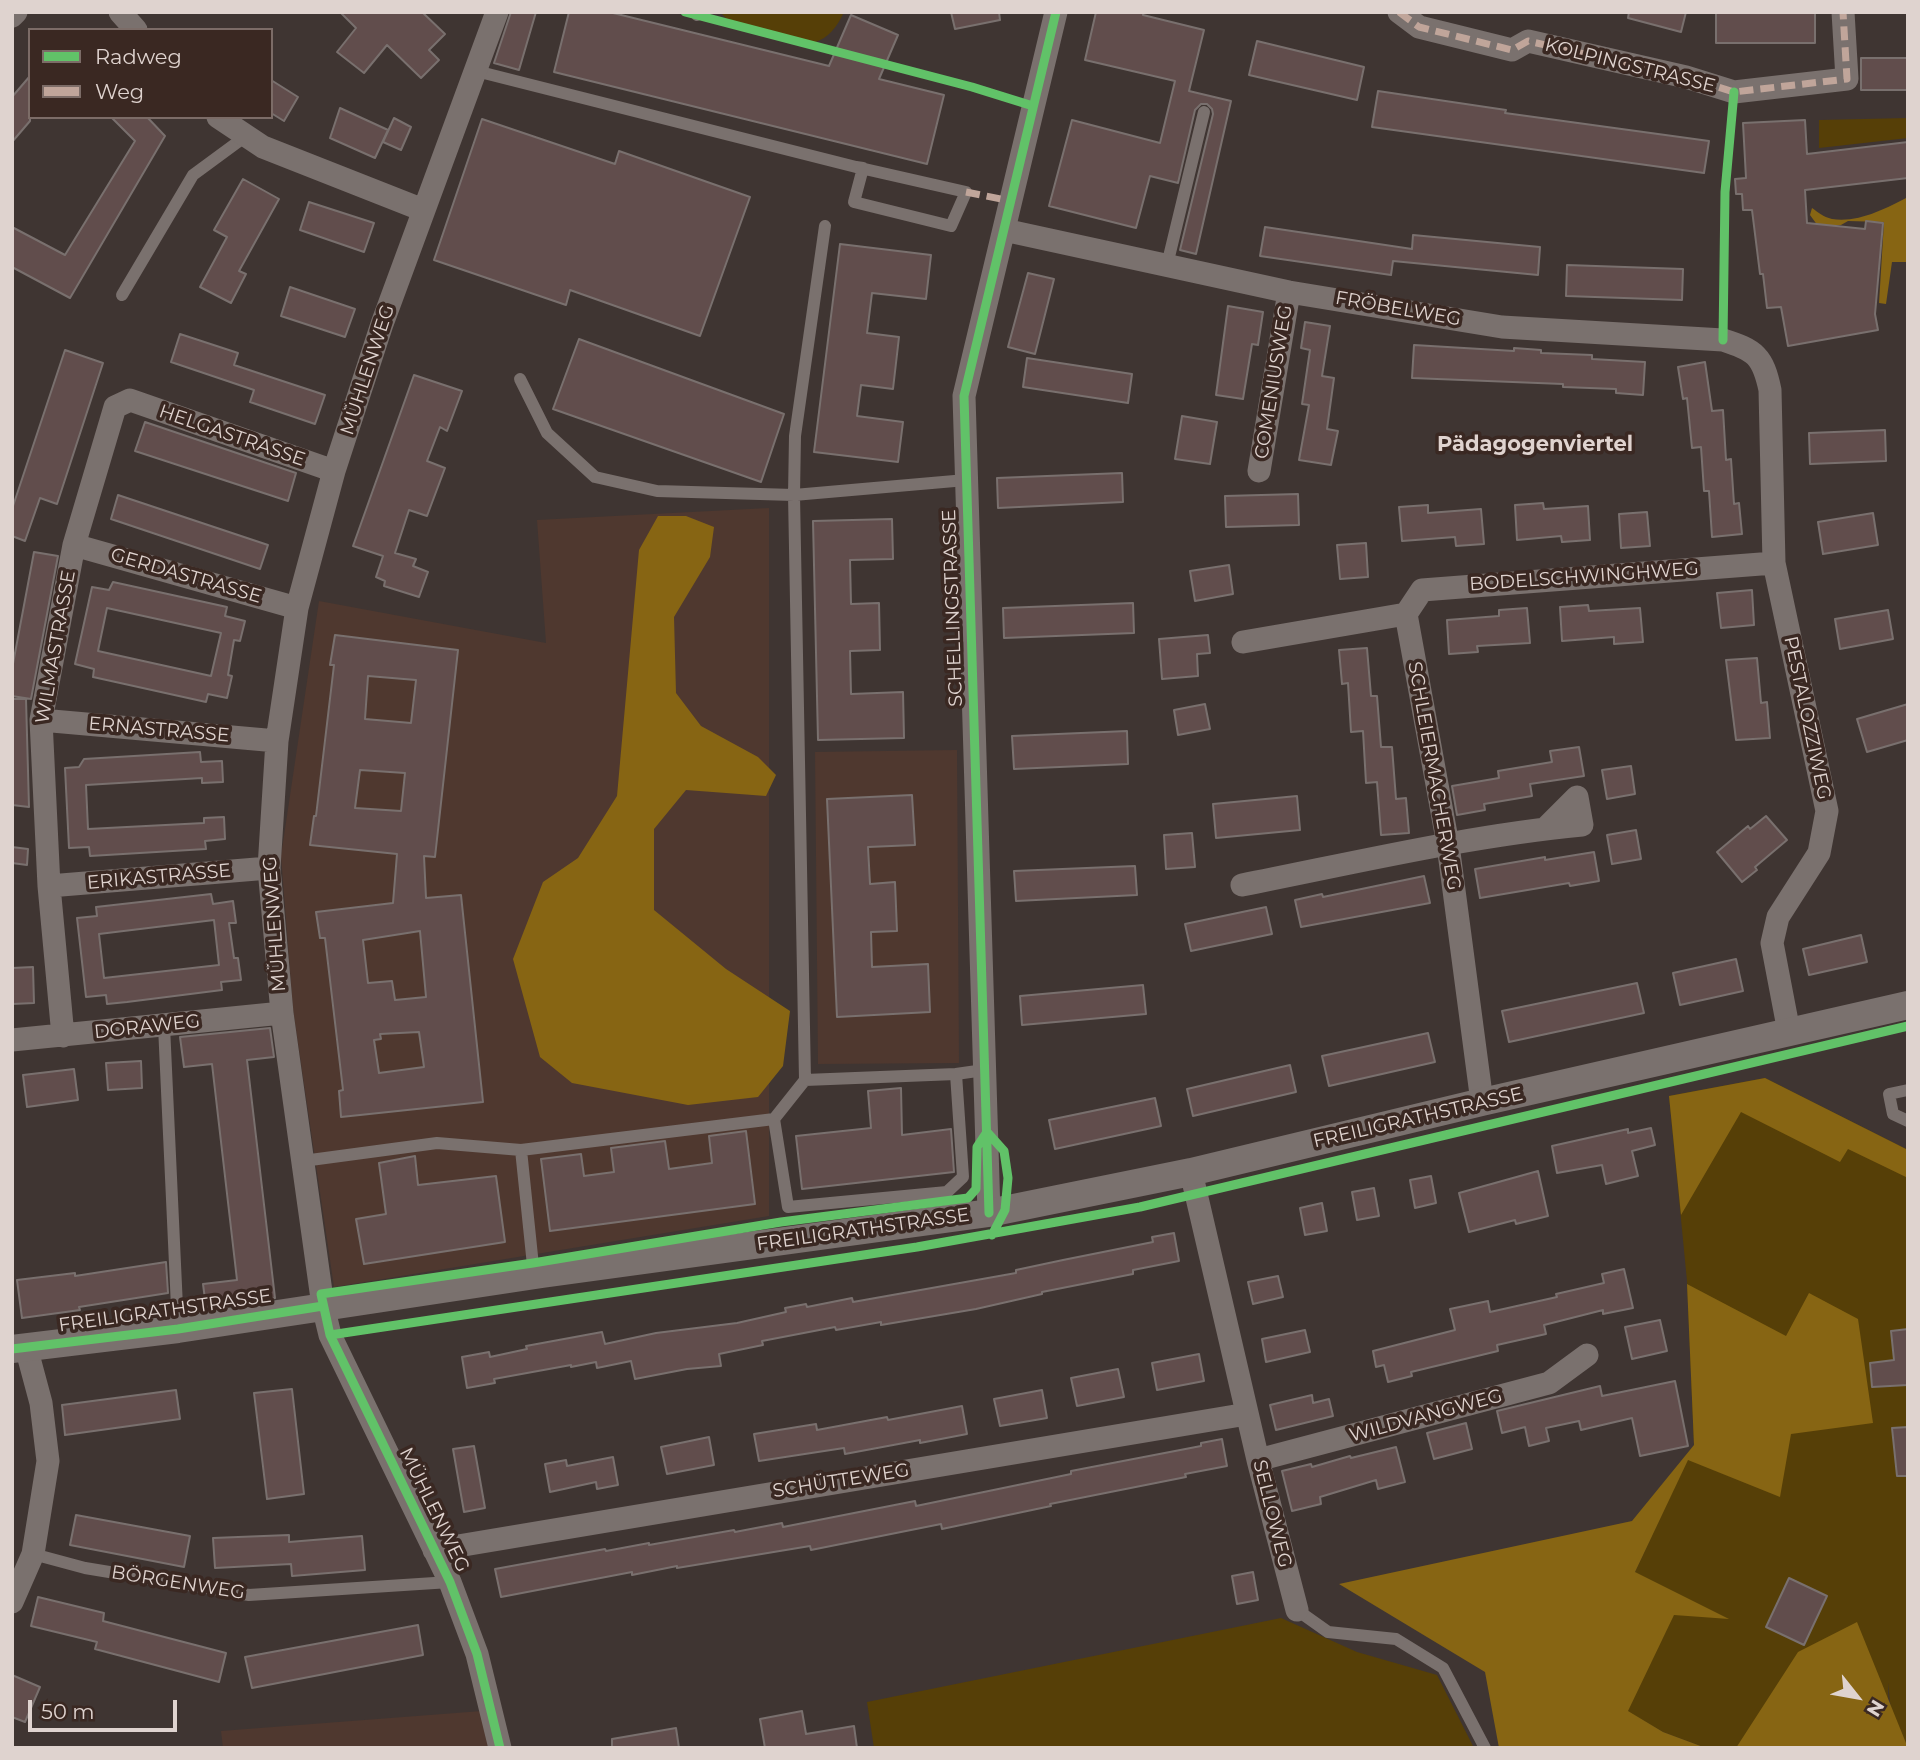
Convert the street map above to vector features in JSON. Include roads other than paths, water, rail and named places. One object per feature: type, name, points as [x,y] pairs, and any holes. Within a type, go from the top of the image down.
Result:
[{"type":"street","points":[[120,12],[134,28]]},
{"type":"street","name":"MÜHLENWEG","points":[[497,12],[382,324],[334,471],[297,608],[277,741],[269,868],[282,1013],[323,1306],[330,1335],[450,1583],[477,1654],[500,1748]]},
{"type":"street","name":"SCHELLINGSTRASSE","points":[[989,1213],[964,397],[1056,12]]},
{"type":"street","name":"KOLPINGSTRASSE","points":[[1399,12],[1419,27],[1512,50],[1528,41],[1686,77],[1734,92],[1847,79],[1843,12]]},
{"type":"street","points":[[221,119],[263,147],[423,210]]},
{"type":"street","name":"FRÖBELWEG","points":[[1004,230],[1289,292],[1502,327],[1723,340],[1748,348],[1765,367],[1770,390]]},
{"type":"street","name":"COMENIUSWEG","points":[[1259,471],[1289,292]]},
{"type":"street","name":"PESTALOZZIWEG","points":[[1770,390],[1774,563],[1827,811],[1818,853],[1778,917],[1772,943],[1789,1032]]},
{"type":"street","name":"HELGASTRASSE","points":[[130,400],[334,471]]},
{"type":"street","name":"WILMASTRASSE","points":[[63,1036],[49,886],[41,720],[74,545],[115,407],[130,400]]},
{"type":"street","name":"GERDASTRASSE","points":[[74,545],[297,608]]},
{"type":"street","name":"BODELSCHWINGHWEG","points":[[1406,614],[1422,590],[1774,563]]},
{"type":"street","points":[[1242,642],[1406,614]]},
{"type":"street","name":"SCHLEIERMACHERWEG","points":[[1406,614],[1448,845],[1482,1102]]},
{"type":"street","name":"ERNASTRASSE","points":[[41,720],[277,741]]},
{"type":"street","points":[[1242,885],[1545,829]]},
{"type":"street","name":"ERIKASTRASSE","points":[[49,886],[269,868]]},
{"type":"street","name":"FREILIGRATHSTRASSE","points":[[19,1348],[178,1329],[534,1275],[989,1213],[1191,1172],[1482,1102],[1908,1005]]},
{"type":"street","name":"DORAWEG","points":[[12,1040],[282,1013]]},
{"type":"street","name":"SELLOWEG","points":[[1191,1172],[1258,1460],[1297,1610]]},
{"type":"street","points":[[12,1602],[33,1554],[48,1461],[41,1402],[19,1348]]},
{"type":"street","name":"WILDVANGWEG","points":[[1258,1460],[1549,1383],[1587,1355]]},
{"type":"street","name":"SCHÜTTEWEG","points":[[434,1550],[1247,1414]]},
{"type":"lane","points":[[476,71],[856,167],[966,192],[951,226],[854,202],[863,168],[856,167]]},
{"type":"lane","points":[[1167,265],[1204,112]]},
{"type":"lane","points":[[122,295],[193,175],[246,136]]},
{"type":"lane","points":[[303,1161],[438,1143],[521,1150],[774,1119],[805,1080],[793,495],[795,436],[825,226]]},
{"type":"lane","points":[[520,379],[547,433],[595,477],[657,491],[793,495],[966,480]]},
{"type":"lane","points":[[164,1026],[178,1329]]},
{"type":"lane","points":[[805,1080],[956,1074],[984,1070]]},
{"type":"lane","points":[[774,1119],[788,1207],[947,1192],[963,1177],[956,1074]]},
{"type":"lane","points":[[1908,1090],[1889,1094],[1893,1114],[1908,1121]]},
{"type":"lane","points":[[521,1150],[534,1275]]},
{"type":"lane","name":"BÖRGENWEG","points":[[33,1554],[85,1568],[249,1595],[450,1583]]},
{"type":"lane","name":"SELLOWEG","points":[[1297,1610],[1328,1632],[1396,1639],[1443,1668],[1485,1748]]},
{"type":"district","name":"Pädagogenviertel","points":[[1535,445]]}]
